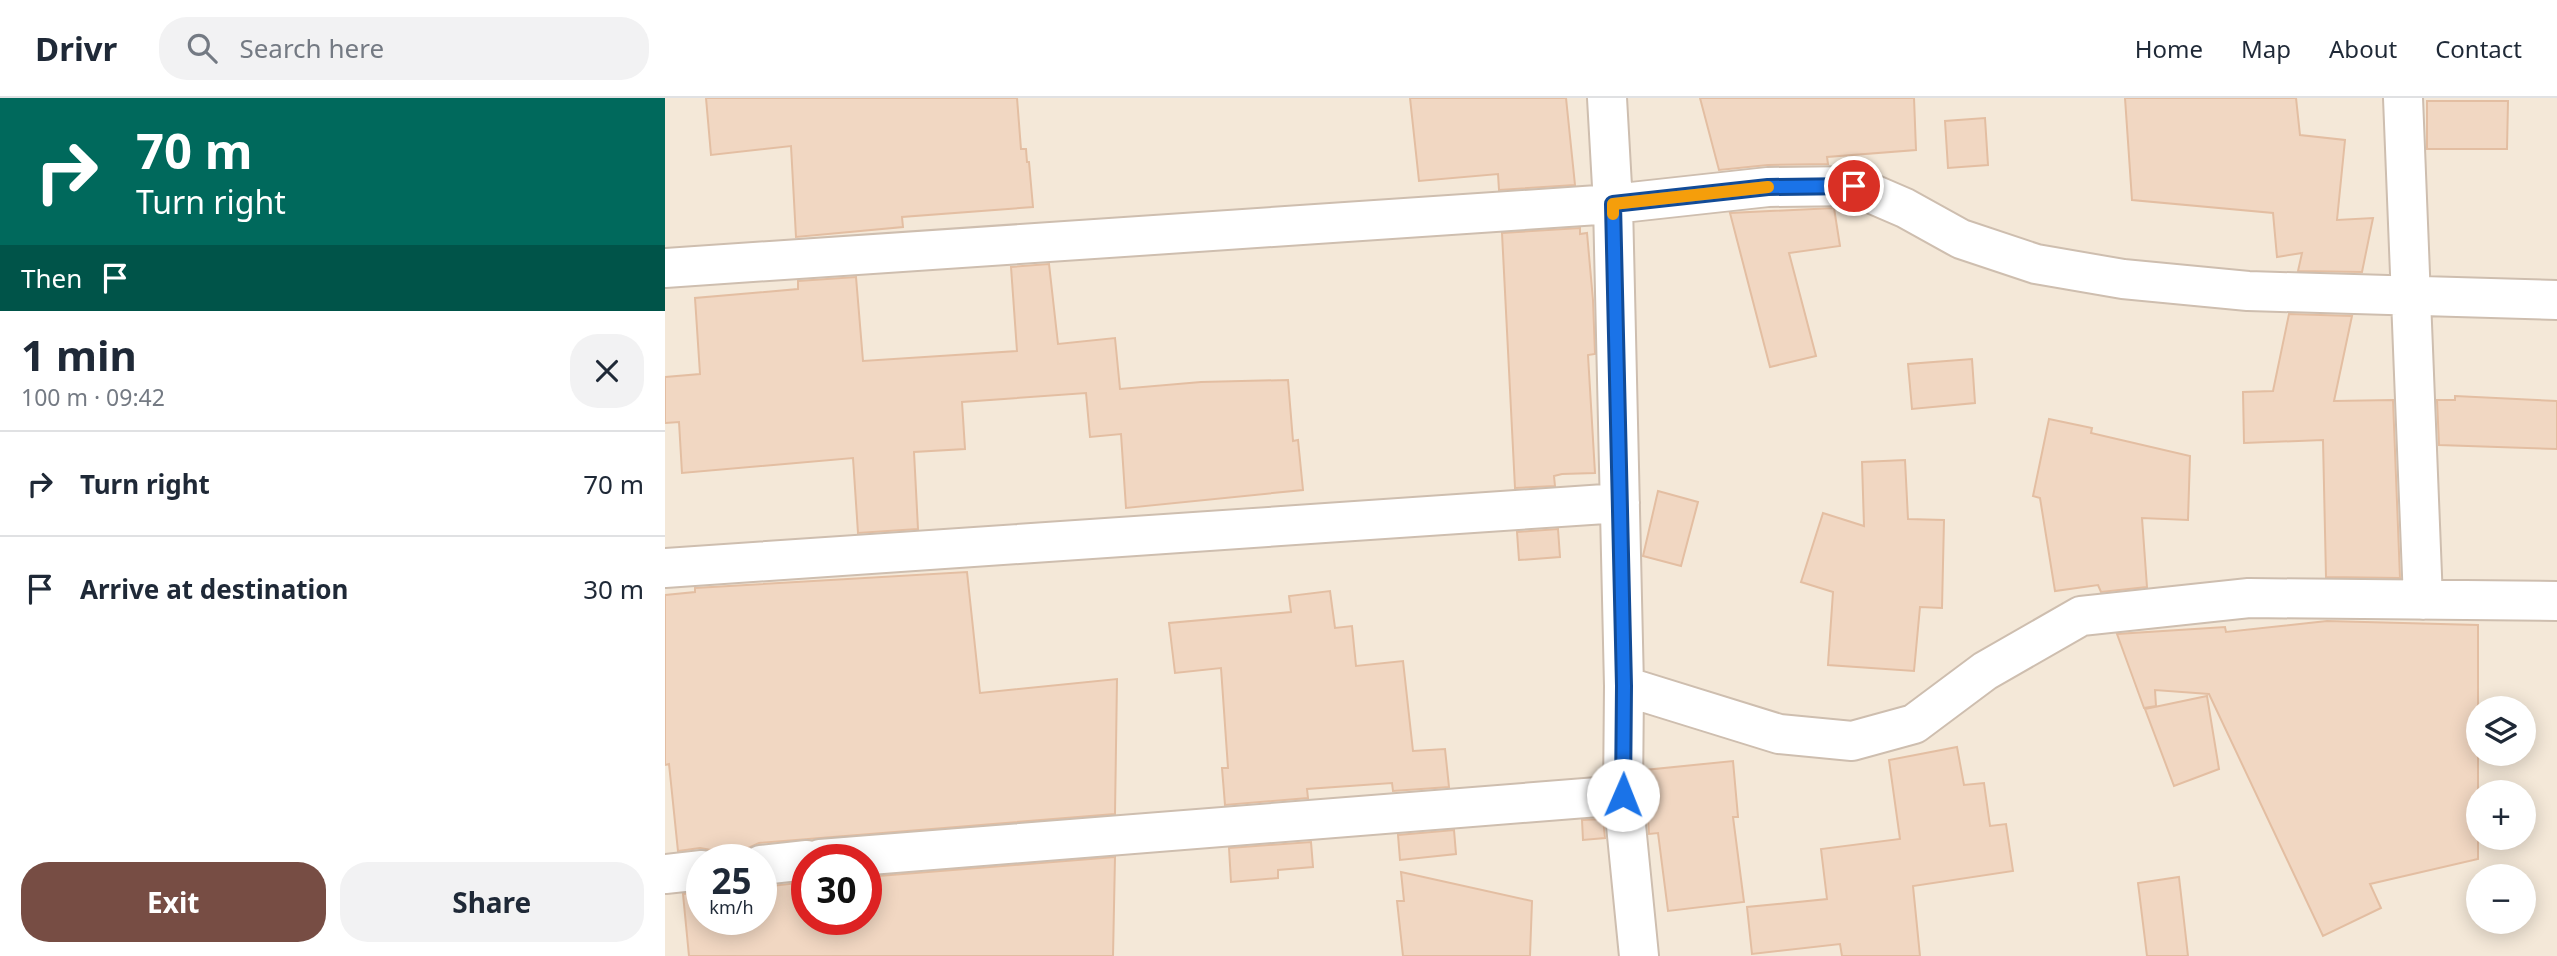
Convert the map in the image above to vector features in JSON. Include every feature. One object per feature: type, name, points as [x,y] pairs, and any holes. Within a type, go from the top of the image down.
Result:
[{"type":"street","points":[[1607,98],[1613,204],[1620,503],[1624,686],[1623,795],[1639,956]]},
{"type":"street","points":[[2403,98],[2423,600]]},
{"type":"street","points":[[665,268],[1613,204],[1768,187],[1854,186],[1905,208],[1961,239],[2036,264],[2123,279],[2248,291],[2557,300]]},
{"type":"street","points":[[665,568],[1620,503]]},
{"type":"street","points":[[1624,686],[1779,734],[1852,741],[1915,724],[1985,671],[2081,616],[2249,598],[2557,601]]},
{"type":"street","points":[[882,854],[1623,795]]},
{"type":"street","points":[[665,874],[686,872]]},
{"type":"shaded area","points":[[665,98],[2557,98],[2557,956],[665,956]]},
{"type":"building","points":[[706,98],[1017,98],[1021,149],[1026,149],[1029,162],[1033,207],[902,217],[903,227],[796,237],[791,146],[711,155]]},
{"type":"building","points":[[1410,98],[1566,98],[1575,185],[1499,190],[1498,174],[1419,181]]},
{"type":"building","points":[[1700,98],[1914,98],[1916,150],[1827,157],[1828,164],[1768,165],[1719,170]]},
{"type":"building","points":[[2125,98],[2296,98],[2300,135],[2345,140],[2337,220],[2373,218],[2362,272],[2298,271],[2302,253],[2277,257],[2273,213],[2132,200]]},
{"type":"building","points":[[2427,101],[2508,101],[2507,149],[2427,149]]},
{"type":"building","points":[[1985,118],[1988,165],[1948,168],[1945,121]]},
{"type":"building","points":[[1834,208],[1840,246],[1789,253],[1816,356],[1770,367],[1730,213]]},
{"type":"building","points":[[1580,228],[1580,234],[1587,233],[1593,300],[1595,354],[1588,355],[1595,473],[1554,476],[1555,486],[1515,488],[1502,233]]},
{"type":"building","points":[[1049,264],[1058,344],[1115,338],[1120,389],[1201,382],[1288,380],[1293,441],[1298,440],[1303,490],[1126,508],[1121,434],[1090,437],[1086,393],[962,402],[965,449],[914,452],[918,529],[858,533],[853,458],[682,473],[679,422],[665,423],[665,377],[700,374],[695,298],[798,289],[798,281],[856,277],[863,361],[1017,351],[1011,267]]},
{"type":"building","points":[[2289,314],[2352,316],[2334,401],[2393,400],[2400,578],[2326,577],[2323,440],[2244,443],[2243,392],[2273,391]]},
{"type":"building","points":[[1972,359],[1975,403],[1912,409],[1908,364]]},
{"type":"building","points":[[2455,396],[2557,401],[2557,449],[2439,445],[2437,400],[2455,400]]},
{"type":"building","points":[[2049,419],[2092,428],[2091,433],[2190,456],[2188,520],[2142,518],[2147,587],[2101,592],[2098,585],[2055,591],[2040,498],[2033,496]]},
{"type":"building","points":[[1905,460],[1908,519],[1944,520],[1942,608],[1920,607],[1914,671],[1828,665],[1833,592],[1801,582],[1823,513],[1864,526],[1862,462]]},
{"type":"building","points":[[1658,491],[1698,502],[1681,566],[1643,556]]},
{"type":"building","points":[[1558,529],[1560,557],[1519,560],[1517,532]]},
{"type":"building","points":[[967,572],[980,693],[1117,679],[1115,814],[757,844],[686,844],[686,850],[678,851],[669,764],[665,765],[665,595],[695,592],[695,588]]},
{"type":"building","points":[[1330,591],[1335,628],[1352,626],[1356,666],[1403,661],[1413,751],[1445,749],[1449,787],[1393,791],[1392,783],[1307,789],[1308,798],[1225,805],[1222,768],[1228,768],[1221,668],[1175,673],[1169,623],[1291,612],[1289,596]]},
{"type":"building","points":[[2327,621],[2478,625],[2478,696],[2466,696],[2466,766],[2478,766],[2478,780],[2466,780],[2466,850],[2478,850],[2478,859],[2370,884],[2381,908],[2323,936],[2209,694],[2155,690],[2156,706],[2144,708],[2117,634],[2225,627],[2226,632]]},
{"type":"building","points":[[2207,696],[2219,769],[2174,786],[2145,709]]},
{"type":"building","points":[[1957,747],[1964,785],[1984,783],[1990,826],[2006,824],[2013,871],[1913,886],[1920,956],[1842,956],[1840,944],[1752,954],[1747,907],[1827,899],[1821,849],[1900,839],[1889,760]]},
{"type":"building","points":[[1733,761],[1738,817],[1733,817],[1744,902],[1668,911],[1658,833],[1649,834],[1645,770]]},
{"type":"building","points":[[1603,819],[1605,838],[1583,840],[1582,820]]},
{"type":"building","points":[[1454,830],[1456,854],[1400,860],[1398,835]]},
{"type":"building","points":[[1311,842],[1313,867],[1278,870],[1278,878],[1231,882],[1229,848]]},
{"type":"building","points":[[1115,857],[1113,956],[689,956],[687,935],[777,935],[777,885],[791,884],[791,935],[882,935],[882,876]]},
{"type":"building","points":[[1401,872],[1532,901],[1530,956],[1403,956],[1397,901],[1404,901]]},
{"type":"building","points":[[2179,877],[2188,956],[2147,956],[2138,883]]},
{"type":"building","points":[[683,894],[686,894],[686,925]]},
{"type":"slow traffic","points":[[1613,214],[1613,204],[1768,187]]},
{"type":"route","points":[[1623,795],[1624,686],[1613,204],[1768,187],[1854,186]]}]
